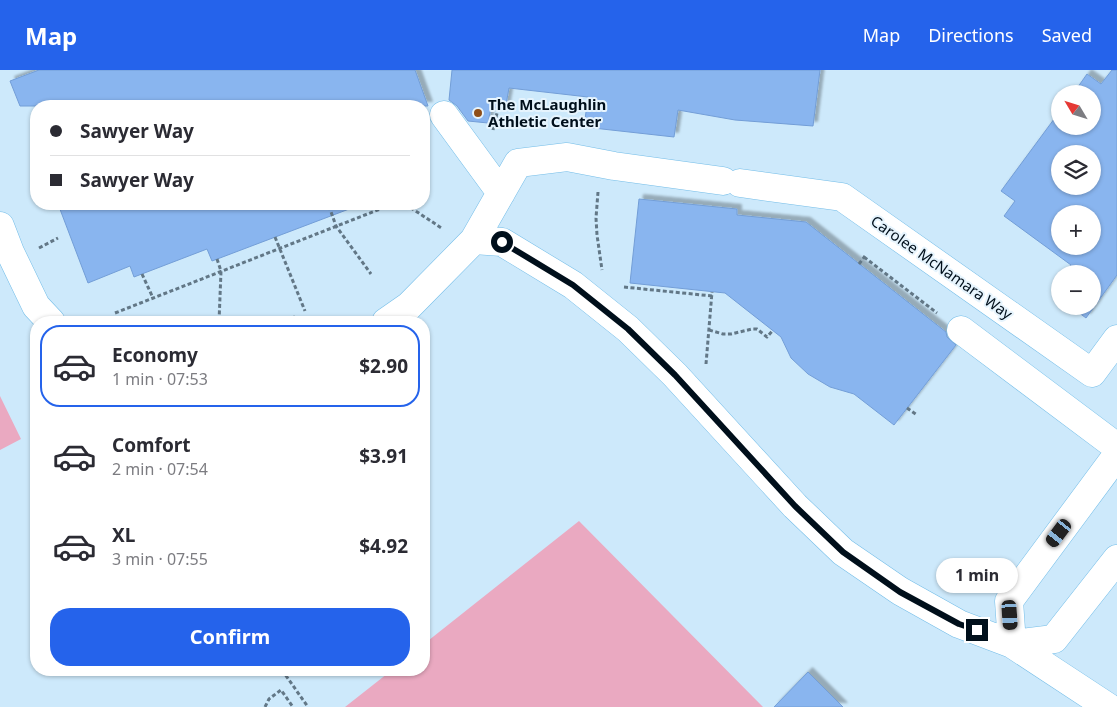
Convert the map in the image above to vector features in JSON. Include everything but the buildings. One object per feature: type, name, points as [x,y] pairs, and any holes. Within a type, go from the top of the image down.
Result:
[{"type":"street","points":[[395,316],[410,306],[474,240],[501,193],[444,114]]},
{"type":"street","name":"Carolee McNamara Way","points":[[501,193],[518,163],[568,157],[614,166],[842,197],[1092,373],[1117,339]]},
{"type":"street","points":[[0,226],[10,252],[36,306],[45,316]]},
{"type":"street","points":[[474,240],[502,242],[573,285],[628,329],[675,375],[795,506],[843,552],[900,592],[959,624],[1012,644],[1108,707]]},
{"type":"street","points":[[961,330],[1117,447]]},
{"type":"street","points":[[1012,644],[1009,600],[1117,455]]},
{"type":"street","points":[[1012,644],[1054,639],[1117,559]]},
{"type":"path","points":[[598,190],[596,218],[602,260],[602,277]]},
{"type":"path","points":[[330,210],[336,226],[371,274]]},
{"type":"path","points":[[115,313],[378,210]]},
{"type":"path","points":[[275,237],[305,311]]},
{"type":"path","points":[[864,257],[961,330]]},
{"type":"path","points":[[217,259],[221,271],[219,316]]},
{"type":"path","points":[[142,274],[153,298]]},
{"type":"path","points":[[621,287],[712,294],[706,368]]},
{"type":"path","points":[[709,330],[731,334],[757,329],[767,337],[772,330]]},
{"type":"path","points":[[907,408],[917,415]]},
{"type":"path","points":[[286,676],[308,707]]},
{"type":"path","points":[[265,707],[269,699],[281,690],[293,707]]},
{"type":"shaded area","points":[[0,396],[21,439],[0,450]]},
{"type":"shaded area","points":[[579,521],[763,707],[345,707],[384,676],[430,676],[430,639]]},
{"type":"place","name":"The McLaughlin Athletic Center","points":[[478,113]]},
{"type":"route","points":[[502,242],[573,285],[628,329],[675,375],[748,457],[795,506],[843,552],[900,592],[959,624],[977,630]]}]
